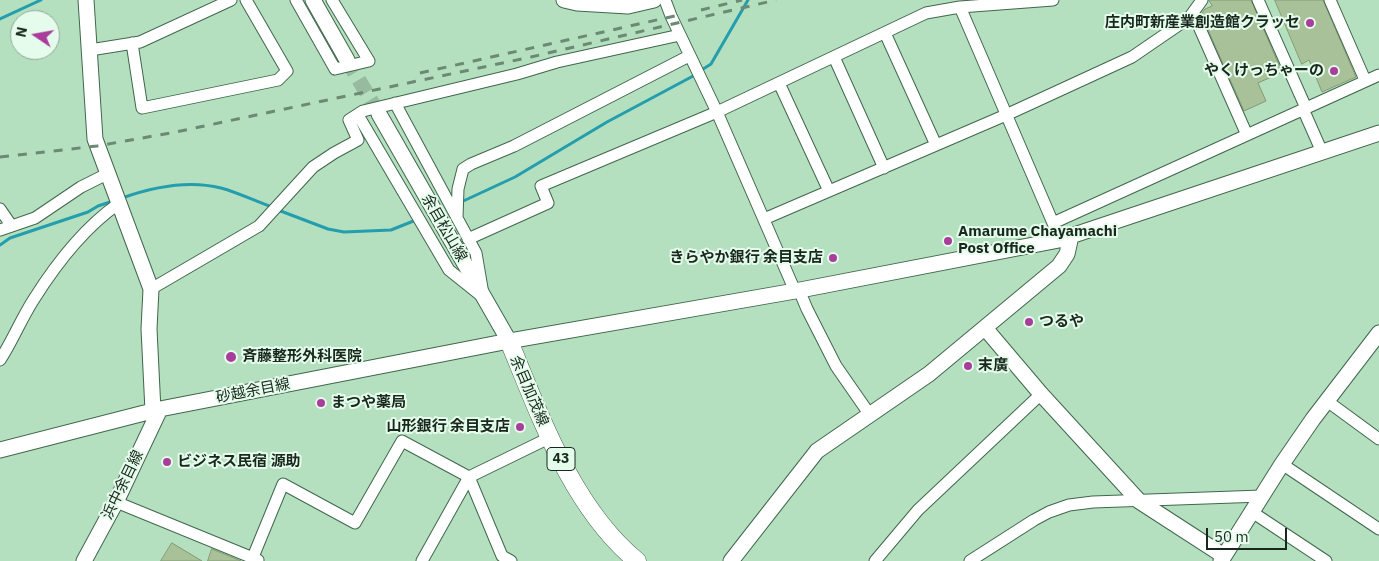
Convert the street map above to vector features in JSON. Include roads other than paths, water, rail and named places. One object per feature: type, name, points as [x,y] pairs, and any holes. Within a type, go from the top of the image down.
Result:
[{"type":"main road","name":"余目加茂線","points":[[509,342],[549,438],[588,507],[628,558]]},
{"type":"street","points":[[86,0],[95,139],[151,289],[149,329],[156,410]]},
{"type":"street","points":[[90,50],[140,42],[231,0]]},
{"type":"street","points":[[132,43],[142,108],[278,80],[287,71],[246,0]]},
{"type":"street","points":[[296,0],[335,69],[369,61],[332,0]]},
{"type":"street","points":[[313,0],[347,60]]},
{"type":"street","points":[[564,0],[577,3],[628,6],[654,0]]},
{"type":"street","points":[[665,0],[797,290],[836,366],[870,415]]},
{"type":"street","points":[[468,239],[548,203],[541,186],[717,112],[926,13],[960,7],[1053,0]]},
{"type":"street","points":[[764,219],[1006,115],[1132,57],[1189,18],[1202,0]]},
{"type":"street","points":[[1258,0],[1322,152]]},
{"type":"street","points":[[1330,0],[1365,80]]},
{"type":"street","points":[[731,561],[817,451],[929,374],[1059,266],[1067,254],[1065,238],[1053,223],[960,7]]},
{"type":"street","points":[[1193,13],[1247,135]]},
{"type":"street","points":[[885,33],[936,145]]},
{"type":"street","points":[[151,289],[259,226],[313,167],[358,140],[349,120],[363,111],[517,74],[557,62],[680,35]]},
{"type":"street","points":[[457,218],[458,189],[463,169],[514,146],[689,56]]},
{"type":"street","points":[[834,57],[884,168]]},
{"type":"street","points":[[1053,223],[1379,75]]},
{"type":"street","points":[[779,83],[829,192]]},
{"type":"street","points":[[395,103],[476,253],[484,298]]},
{"type":"street","name":"余目松山線","points":[[379,114],[509,342]]},
{"type":"street","points":[[358,115],[450,270],[484,298]]},
{"type":"street","name":"砂越余目線","points":[[0,450],[156,410],[1065,238],[1379,132]]},
{"type":"street","points":[[0,230],[35,218],[81,187],[107,174]]},
{"type":"street","points":[[0,360],[33,300],[49,278],[92,224],[118,204]]},
{"type":"street","points":[[0,209],[11,225]]},
{"type":"street","points":[[985,328],[1041,394],[1138,501],[1222,559],[1282,464],[1327,401],[1377,338]]},
{"type":"street","points":[[874,561],[918,510],[1041,394]]},
{"type":"street","points":[[1327,401],[1379,438]]},
{"type":"street","name":"浜中余目線","points":[[84,561],[116,502],[156,410]]},
{"type":"street","points":[[422,561],[469,477],[549,438]]},
{"type":"street","points":[[116,502],[256,559],[283,484],[355,523],[402,441],[469,477],[504,559]]},
{"type":"street","points":[[1282,464],[1379,529]]},
{"type":"street","points":[[970,561],[1034,520],[1068,505],[1093,502],[1262,496]]},
{"type":"street","points":[[1252,512],[1326,561]]},
{"type":"waterway","points":[[0,19],[41,0]]},
{"type":"waterway","points":[[700,71],[711,64],[748,0]]},
{"type":"waterway","points":[[459,203],[515,177],[607,122],[695,75]]},
{"type":"waterway","points":[[122,198],[159,188],[196,185],[221,188],[272,207]]},
{"type":"waterway","points":[[0,245],[10,238],[88,212],[113,201]]},
{"type":"waterway","points":[[278,210],[328,229],[344,232],[391,230],[416,220]]},
{"type":"tunnel","points":[[347,60],[379,114]]},
{"type":"railway","points":[[701,10],[742,0]]},
{"type":"railway","points":[[0,157],[97,146],[176,132],[531,57],[776,0]]},
{"type":"railway","points":[[420,73],[679,15]]},
{"type":"place","name":"庄内町新産業創造館クラッセ","points":[[1310,23]]},
{"type":"place","name":"やくけっちゃーの","points":[[1334,71]]},
{"type":"place","name":"Amarume Chayamachi Post Office","points":[[948,241]]},
{"type":"place","name":"きらやか銀行 余目支店","points":[[833,258]]},
{"type":"place","name":"つるや","points":[[1029,322]]},
{"type":"place","name":"斉藤整形外科医院","points":[[231,357]]},
{"type":"place","name":"末廣","points":[[968,366]]},
{"type":"place","name":"まつや薬局","points":[[321,403]]},
{"type":"place","name":"山形銀行 余目支店","points":[[520,427]]},
{"type":"place","name":"ビジネス民宿 源助","points":[[167,462]]}]
